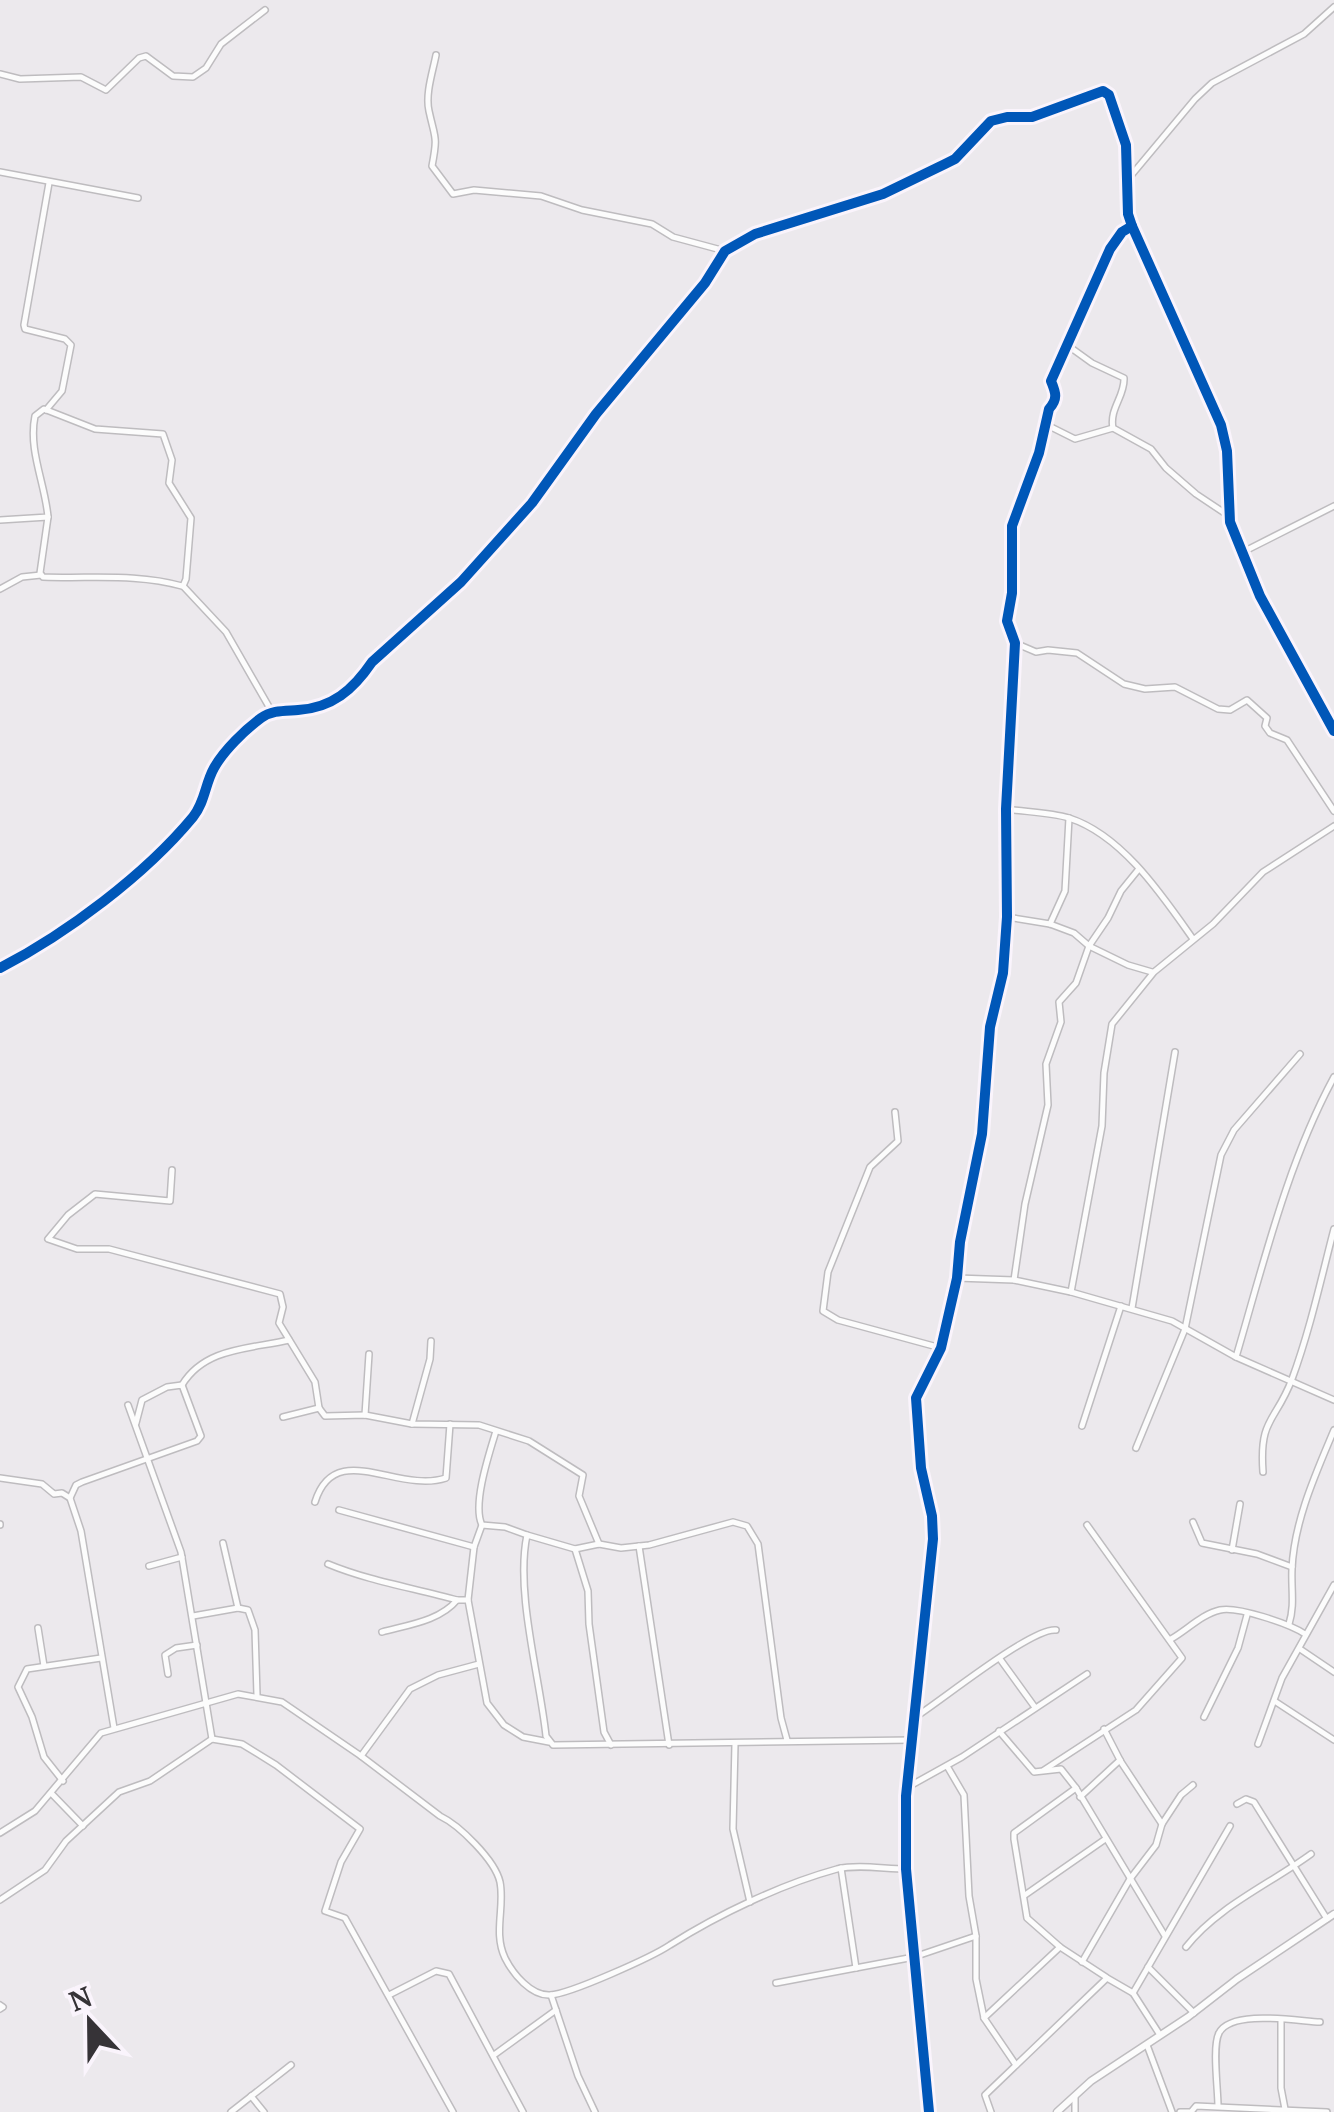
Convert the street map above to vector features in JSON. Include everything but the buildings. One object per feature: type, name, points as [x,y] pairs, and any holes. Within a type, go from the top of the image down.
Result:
[{"type":"street","points":[[1127,180],[1212,83],[1304,34],[1334,8]]},
{"type":"street","points":[[0,74],[20,79],[81,77],[106,90],[139,58],[146,56],[173,76],[193,78],[206,68],[221,44],[265,10]]},
{"type":"street","points":[[436,54],[428,96],[428,112],[437,135],[432,166],[453,194],[474,190],[541,196],[582,210],[652,224],[673,238],[725,251]]},
{"type":"street","points":[[0,968],[99,906],[139,870],[193,816],[217,763],[262,717],[333,702],[462,582],[540,492],[596,414],[705,283],[725,251],[755,234],[883,194],[945,164],[999,118],[1032,117],[1092,93],[1104,91],[1109,95],[1126,145],[1132,226],[1221,425],[1227,451],[1229,516],[1260,596],[1334,732]]},
{"type":"street","points":[[0,172],[138,198]]},
{"type":"street","points":[[40,575],[48,517],[32,439],[35,416],[46,410],[62,391],[71,345],[65,339],[25,329],[24,325],[48,183]]},
{"type":"street","points":[[929,2112],[906,1869],[908,1787],[933,1539],[932,1516],[920,1468],[916,1398],[941,1348],[958,1278],[960,1242],[982,1134],[990,1027],[1003,973],[1015,643],[1007,621],[1012,593],[1012,526],[1056,393],[1051,382],[1110,249],[1122,232],[1132,226]]},
{"type":"street","points":[[1067,346],[1124,378],[1113,428]]},
{"type":"street","points":[[46,410],[95,429],[163,434],[172,460],[169,483],[191,518],[183,586]]},
{"type":"street","points":[[1046,425],[1075,439],[1113,428],[1151,449],[1196,494],[1229,516]]},
{"type":"street","points":[[1243,552],[1334,506]]},
{"type":"street","points":[[0,520],[48,517]]},
{"type":"street","points":[[0,589],[22,577],[40,575],[95,579],[124,575],[183,586],[226,632],[272,712]]},
{"type":"street","points":[[1015,643],[1036,652],[1077,653],[1124,684],[1175,688],[1225,710],[1247,700],[1267,718],[1265,726],[1270,734],[1287,740],[1334,811]]},
{"type":"street","points":[[1006,810],[1069,818],[1110,841],[1193,939]]},
{"type":"street","points":[[1050,924],[1064,890],[1069,818]]},
{"type":"street","points":[[1071,1292],[1102,1126],[1104,1073],[1112,1024],[1154,972],[1214,924],[1263,872],[1334,826]]},
{"type":"street","points":[[1014,1280],[1025,1204],[1048,1106],[1046,1064],[1062,1022],[1059,1002],[1076,983],[1089,946],[1138,870]]},
{"type":"street","points":[[1007,917],[1050,924],[1128,965],[1154,972]]},
{"type":"street","points":[[1132,1308],[1175,1052]]},
{"type":"street","points":[[1136,1448],[1186,1329],[1221,1155],[1234,1130],[1300,1054]]},
{"type":"street","points":[[1236,1357],[1290,1174],[1317,1107],[1334,1077]]},
{"type":"street","points":[[895,1112],[898,1141],[870,1167],[828,1272],[823,1310],[838,1320],[941,1348]]},
{"type":"street","points":[[172,1170],[170,1201],[94,1194],[68,1215],[48,1239],[76,1250],[109,1249],[280,1294],[283,1306],[279,1323],[315,1382],[319,1408],[325,1416],[366,1416],[412,1424],[471,1424],[529,1441],[583,1474],[578,1496],[599,1544]]},
{"type":"street","points":[[1263,1472],[1261,1442],[1270,1416],[1291,1383],[1334,1230]]},
{"type":"street","points":[[958,1278],[1014,1280],[1132,1308],[1172,1321],[1236,1357],[1334,1400]]},
{"type":"street","points":[[1082,1426],[1121,1306]]},
{"type":"street","points":[[136,1422],[142,1400],[182,1384],[210,1359],[230,1350],[289,1340]]},
{"type":"street","points":[[412,1424],[431,1342]]},
{"type":"street","points":[[366,1416],[369,1354]]},
{"type":"street","points":[[70,1498],[76,1484],[197,1442],[201,1436],[182,1384]]},
{"type":"street","points":[[128,1406],[182,1556],[212,1739]]},
{"type":"street","points":[[284,1417],[319,1408]]},
{"type":"street","points":[[315,1502],[321,1484],[332,1473],[344,1469],[398,1480],[446,1478],[450,1424]]},
{"type":"street","points":[[1290,1624],[1294,1605],[1292,1568],[1310,1488],[1334,1430]]},
{"type":"street","points":[[496,1431],[484,1472],[478,1518],[482,1525],[474,1547],[468,1600],[486,1703],[504,1725],[523,1737],[560,1745],[912,1740]]},
{"type":"street","points":[[0,1478],[42,1484],[54,1494],[70,1498],[81,1530],[114,1728]]},
{"type":"street","points":[[1232,1550],[1240,1504]]},
{"type":"street","points":[[339,1510],[474,1547]]},
{"type":"street","points":[[482,1525],[505,1526],[575,1549],[599,1544],[608,1548],[639,1546],[733,1522],[750,1530],[758,1544],[787,1740]]},
{"type":"street","points":[[1193,1522],[1202,1543],[1257,1554],[1292,1568]]},
{"type":"street","points":[[1044,1770],[1136,1710],[1182,1658],[1087,1525]]},
{"type":"street","points":[[528,1535],[528,1600],[548,1742]]},
{"type":"street","points":[[223,1544],[238,1608]]},
{"type":"street","points":[[639,1546],[669,1745]]},
{"type":"street","points":[[575,1549],[588,1591],[604,1732],[610,1746]]},
{"type":"street","points":[[149,1566],[182,1556]]},
{"type":"street","points":[[328,1564],[360,1576],[468,1600]]},
{"type":"street","points":[[1258,1744],[1282,1678],[1305,1634],[1332,1596],[1334,1586]]},
{"type":"street","points":[[382,1632],[439,1614],[457,1600]]},
{"type":"street","points":[[193,1616],[238,1608],[248,1610],[254,1630],[257,1695]]},
{"type":"street","points":[[1171,1640],[1202,1618],[1223,1609],[1290,1624],[1305,1634]]},
{"type":"street","points":[[1204,1717],[1238,1648],[1247,1615]]},
{"type":"street","points":[[38,1628],[44,1666]]},
{"type":"street","points":[[914,1718],[1041,1632],[1056,1630]]},
{"type":"street","points":[[168,1674],[164,1655],[176,1648],[198,1645]]},
{"type":"street","points":[[1300,1648],[1334,1672]]},
{"type":"street","points":[[63,1781],[44,1757],[18,1687],[27,1669],[102,1658]]},
{"type":"street","points":[[1000,1658],[1034,1706]]},
{"type":"street","points":[[361,1756],[410,1689],[438,1675],[479,1664]]},
{"type":"street","points":[[908,1787],[947,1766],[1087,1674]]},
{"type":"street","points":[[0,1833],[35,1812],[101,1733],[238,1694],[282,1702],[452,1822],[492,1863],[500,1881],[499,1938],[506,1959],[530,1990],[551,1995],[650,1958],[750,1902],[840,1868],[906,1869]]},
{"type":"street","points":[[1276,1702],[1334,1740]]},
{"type":"street","points":[[1104,1728],[1162,1824]]},
{"type":"street","points":[[998,1732],[1034,1772],[1061,1769],[1165,1936]]},
{"type":"street","points":[[1,1897],[46,1870],[66,1841],[120,1792],[150,1781],[212,1739],[242,1744],[360,1829],[341,1862],[325,1911],[346,1918],[454,2112]]},
{"type":"street","points":[[735,1744],[734,1840],[750,1902]]},
{"type":"street","points":[[1080,1796],[1120,1760]]},
{"type":"street","points":[[947,1766],[964,1795],[976,1979],[984,2018],[1016,2065]]},
{"type":"street","points":[[1082,1962],[1130,1879],[1156,1845],[1162,1824],[1181,1795],[1193,1785]]},
{"type":"street","points":[[1076,1788],[1014,1832],[1027,1918],[1060,1947],[1132,1993],[1160,2035]]},
{"type":"street","points":[[52,1794],[82,1826]]},
{"type":"street","points":[[1237,1804],[1246,1799],[1254,1802],[1326,1919]]},
{"type":"street","points":[[1132,1993],[1230,1826]]},
{"type":"street","points":[[1025,1895],[1104,1840]]},
{"type":"street","points":[[1186,1947],[1234,1906],[1311,1854]]},
{"type":"street","points":[[840,1868],[856,1968]]},
{"type":"street","points":[[1056,2112],[1091,2081],[1334,1914]]},
{"type":"street","points":[[776,1983],[914,1957],[976,1936]]},
{"type":"street","points":[[984,2018],[1060,1947]]},
{"type":"street","points":[[1148,1967],[1194,2013]]},
{"type":"street","points":[[388,1995],[436,1971],[449,1974],[522,2112]]},
{"type":"street","points":[[991,2112],[985,2095],[1107,1978]]},
{"type":"street","points":[[551,1995],[578,2076],[595,2112]]},
{"type":"street","points":[[494,2056],[556,2010]]},
{"type":"street","points":[[1218,2106],[1216,2044],[1222,2029],[1240,2019],[1320,2022]]},
{"type":"street","points":[[1281,2021],[1285,2111]]},
{"type":"street","points":[[1146,2044],[1172,2112]]},
{"type":"street","points":[[231,2112],[291,2064]]},
{"type":"street","points":[[251,2096],[264,2112]]},
{"type":"street","points":[[1075,2096],[1075,2112]]},
{"type":"street","points":[[1180,2112],[1191,2112],[1196,2106],[1326,2112]]},
{"type":"cycle path","points":[[0,968],[77,921],[174,839],[200,805],[218,761],[255,723],[279,711],[310,709],[341,696],[372,662],[461,582],[532,503],[596,414],[705,283],[725,251],[755,234],[883,194],[945,164],[955,159],[991,121],[1032,117],[1103,91],[1109,95],[1126,145],[1128,214],[1132,226],[1221,425],[1227,451],[1230,522],[1260,596],[1334,731]]},
{"type":"cycle path","points":[[929,2112],[906,1869],[906,1796],[933,1539],[921,1468],[916,1398],[941,1348],[957,1278],[960,1242],[982,1134],[990,1027],[1003,973],[1015,643],[1007,621],[1012,593],[1012,526],[1055,399],[1051,381],[1110,249],[1122,232],[1132,226]]}]
